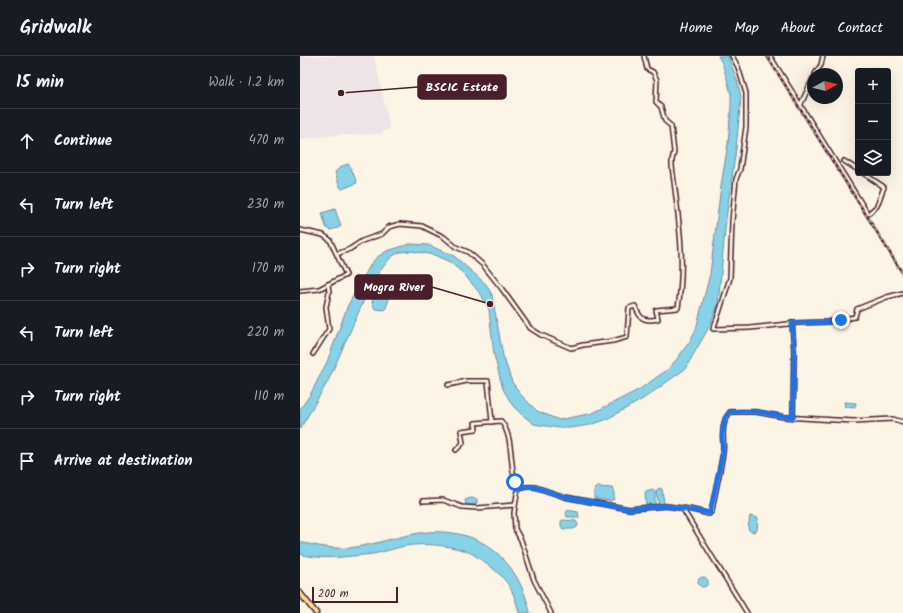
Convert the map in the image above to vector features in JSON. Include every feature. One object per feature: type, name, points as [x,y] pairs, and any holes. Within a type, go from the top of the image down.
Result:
[{"type":"main road","points":[[300,592],[316,613]]},
{"type":"street","points":[[337,254],[350,249],[362,241],[382,234],[389,227],[395,225],[405,223],[422,226],[444,236],[456,247],[468,252],[483,265],[530,328],[541,335],[571,348],[614,341],[628,337],[629,308],[635,306],[639,316],[643,319],[651,321],[658,319],[656,310],[678,308],[682,277],[682,247],[672,166],[674,143],[671,126],[666,121],[661,107],[656,102],[657,80],[654,72],[647,69],[644,56]]},
{"type":"street","points":[[732,56],[738,67],[746,93],[746,127],[740,169],[736,179],[732,221],[730,278],[713,329],[750,328],[792,323],[827,322],[855,317],[857,309],[887,297],[903,293]]},
{"type":"street","points":[[770,56],[868,214],[877,206],[884,187],[867,176]]},
{"type":"street","points":[[819,68],[823,56]]},
{"type":"street","points":[[800,106],[807,91]]},
{"type":"street","points":[[844,161],[855,168]]},
{"type":"street","points":[[300,230],[323,235],[330,240],[346,275],[319,289],[300,291]]},
{"type":"street","points":[[313,354],[329,329],[326,307],[329,292],[328,284]]},
{"type":"street","points":[[792,323],[794,350],[793,417]]},
{"type":"street","points":[[448,385],[467,381],[488,381],[492,422]]},
{"type":"street","points":[[519,489],[535,487],[565,497],[629,509],[666,506],[709,514],[711,513],[723,452],[722,435],[725,418],[730,412],[756,412],[784,417],[853,421],[893,419],[903,422]]},
{"type":"street","points":[[456,450],[462,445],[460,431],[476,429],[475,423],[501,421],[508,431],[512,471],[519,489]]},
{"type":"street","points":[[519,489],[515,505],[515,529],[521,540],[534,580],[551,613]]},
{"type":"street","points":[[422,501],[444,500],[462,507],[477,508],[515,505]]},
{"type":"street","points":[[682,508],[747,613]]},
{"type":"shaded area","points":[[300,56],[374,56],[390,129],[379,134],[341,135],[300,139]]},
{"type":"water","points":[[718,56],[728,56],[738,83],[741,97],[736,149],[726,219],[718,305],[708,329],[685,369],[643,399],[605,420],[590,425],[570,428],[559,428],[534,424],[513,406],[503,389],[494,355],[489,310],[482,296],[464,274],[450,262],[434,255],[411,251],[400,252],[391,257],[379,272],[364,300],[328,381],[300,429],[300,409],[310,395],[327,362],[348,305],[371,264],[377,257],[387,251],[410,244],[428,245],[454,256],[486,284],[492,295],[503,356],[512,382],[521,395],[537,411],[559,420],[593,413],[640,389],[667,370],[690,341],[696,329],[710,274],[728,144],[731,106],[731,94],[722,63]]},
{"type":"water","points":[[348,164],[357,183],[342,189],[339,185],[335,172],[342,166]]},
{"type":"water","points":[[335,209],[341,226],[330,230],[326,227],[322,213]]},
{"type":"water","points":[[382,279],[393,284],[396,290],[390,297],[385,310],[375,309],[372,303]]},
{"type":"water","points":[[844,402],[856,403],[855,408],[845,407]]},
{"type":"water","points":[[598,487],[612,488],[614,499],[610,501],[594,498],[594,490]]},
{"type":"water","points":[[659,488],[662,489],[664,503],[662,505],[659,505],[656,492]]},
{"type":"water","points":[[653,490],[655,492],[655,505],[646,506],[645,492]]},
{"type":"water","points":[[471,498],[477,499],[477,503],[474,505],[466,505],[465,500]]},
{"type":"water","points":[[568,510],[578,512],[579,517],[567,517],[566,513]]},
{"type":"water","points":[[750,516],[758,518],[757,530],[753,532],[748,529]]},
{"type":"water","points":[[561,521],[576,521],[578,524],[577,527],[573,529],[563,529],[561,526]]},
{"type":"water","points":[[427,532],[446,532],[464,535],[486,545],[495,552],[512,569],[518,579],[530,613],[519,613],[512,590],[500,574],[472,554],[456,548],[434,545],[405,546],[373,554],[332,558],[300,554],[300,542],[324,547],[349,548]]},
{"type":"water","points":[[701,577],[705,577],[707,578],[707,586],[701,587],[698,584],[698,580]]},
{"type":"railway","points":[[767,56],[903,274]]},
{"type":"place","name":"BSCIC Estate","points":[[341,93]]},
{"type":"place","name":"Mogra River","points":[[490,304]]},
{"type":"route","points":[[515,482],[519,489],[522,487],[535,487],[585,502],[629,509],[666,506],[689,509],[709,514],[712,511],[723,452],[722,435],[725,418],[730,412],[739,411],[793,417],[794,350],[792,323],[841,320]]}]
